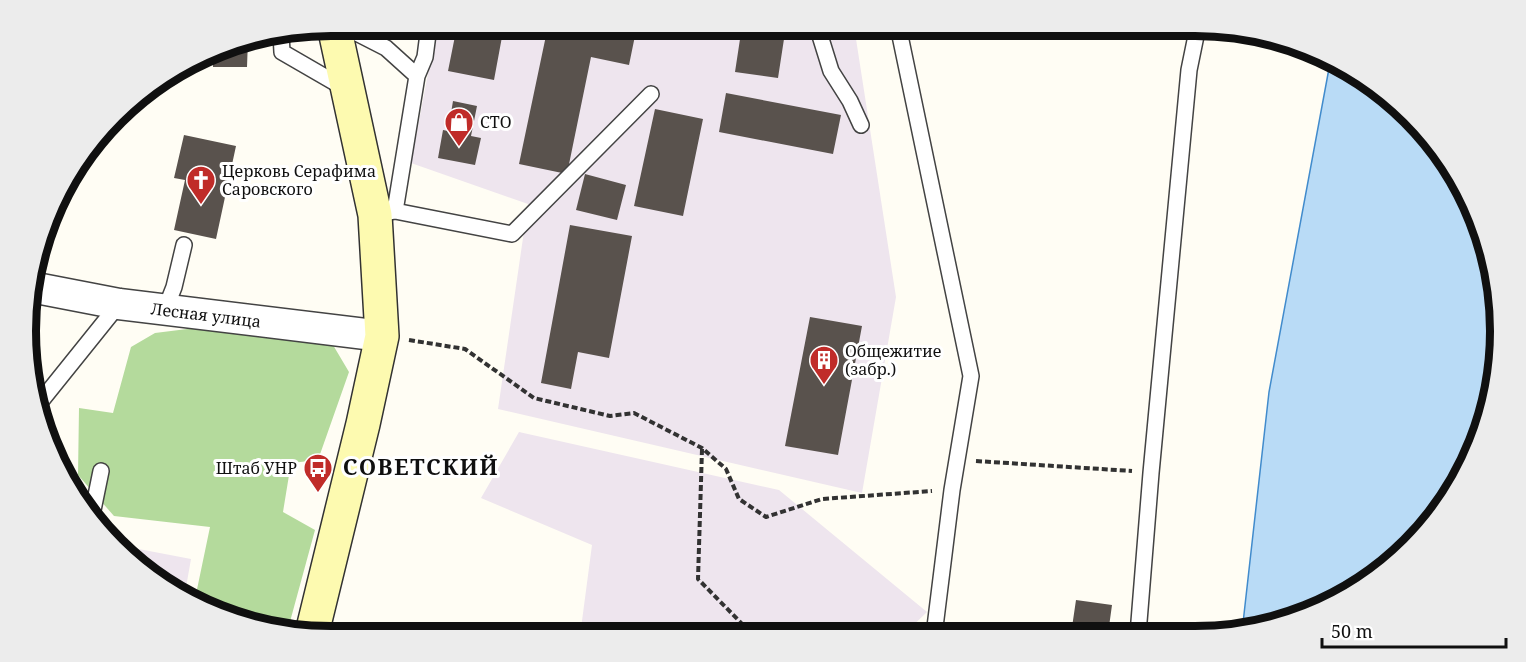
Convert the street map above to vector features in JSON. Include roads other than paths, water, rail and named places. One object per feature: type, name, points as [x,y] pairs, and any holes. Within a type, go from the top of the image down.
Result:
[{"type":"main road","points":[[314,625],[363,424],[381,336],[385,213],[336,36]]},
{"type":"street","name":"Лесная улица","points":[[40,289],[120,304],[381,336]]},
{"type":"lane","points":[[363,36],[386,48],[417,76]]},
{"type":"lane","points":[[428,36],[425,57],[417,76],[385,213],[512,234],[651,94]]},
{"type":"lane","points":[[820,36],[831,71],[850,101],[861,125]]},
{"type":"lane","points":[[900,36],[971,376],[952,490],[935,626]]},
{"type":"lane","points":[[1139,626],[1189,70],[1196,36]]},
{"type":"lane","points":[[281,41],[282,52],[350,91]]},
{"type":"lane","points":[[165,310],[174,286],[184,245]]},
{"type":"lane","points":[[44,398],[120,304]]},
{"type":"lane","points":[[94,506],[101,471]]},
{"type":"water","points":[[1329,68],[1375,97],[1404,122],[1429,151],[1460,201],[1474,236],[1484,273],[1490,331],[1487,370],[1480,407],[1460,461],[1429,511],[1404,540],[1375,565],[1325,596],[1271,616],[1243,622],[1269,392]]},
{"type":"place","name":"СТО","points":[[459,148]]},
{"type":"place","name":"Церковь Серафима Саровского","points":[[201,206]]},
{"type":"place","name":"Общежитие (забр.)","points":[[824,386]]},
{"type":"place","name":"Штаб УНР","points":[[318,494]]},
{"type":"district","name":"СОВЕТСКИЙ","points":[[421,466]]}]
